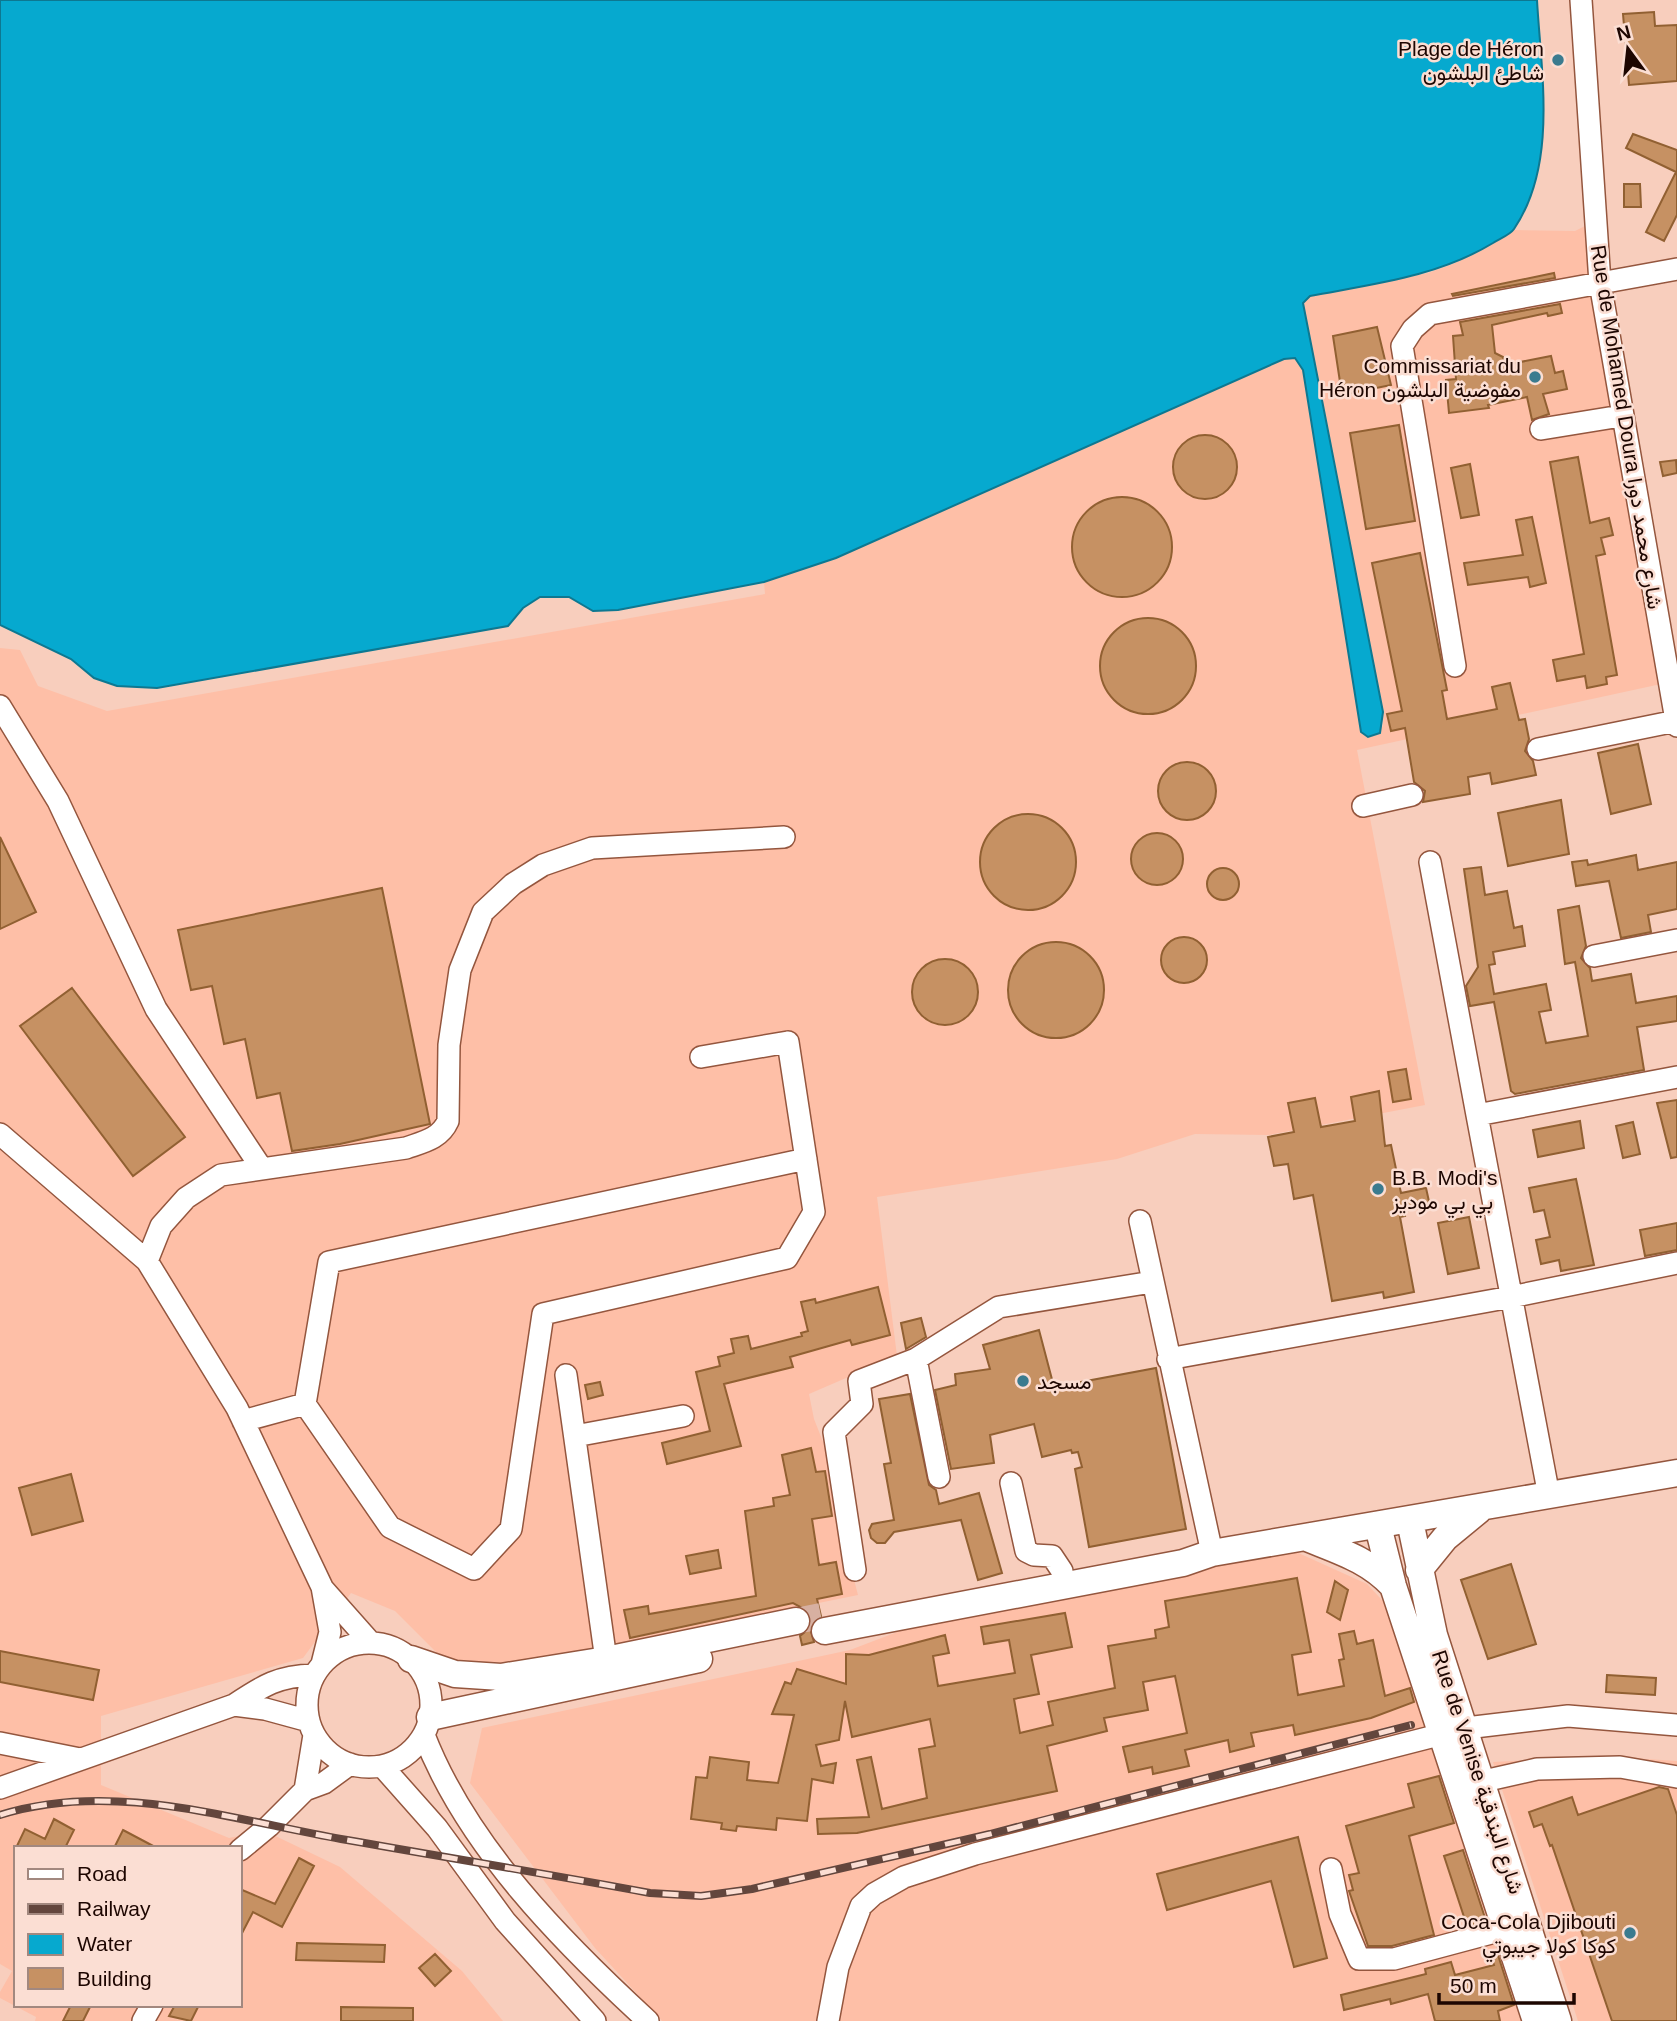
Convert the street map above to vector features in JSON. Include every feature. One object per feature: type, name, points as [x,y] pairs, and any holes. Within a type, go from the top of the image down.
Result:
[{"type":"main road","points":[[411,1659],[444,1671],[478,1677],[524,1674],[811,1626],[974,1595],[1183,1563],[1210,1553],[1410,1521],[1677,1473]]},
{"type":"main road","points":[[1419,1570],[1445,1538],[1482,1508]]},
{"type":"main road","name":"Rue de Venise شارع البندقية","points":[[1410,1521],[1455,1731],[1517,1926],[1558,2021]]},
{"type":"main road","name":"Rue de Venise شارع البندقية","points":[[1378,1526],[1394,1586],[1455,1731]]},
{"type":"main road","points":[[1307,1538],[1362,1560],[1379,1570],[1394,1586]]},
{"type":"main road","points":[[974,1595],[1062,1571],[1186,1550],[1210,1553]]},
{"type":"main road","points":[[427,1726],[811,1626]]},
{"type":"main road","name":"Rue de Venise شارع البندقية","points":[[1517,1926],[1536,2021]]},
{"type":"street","name":"Rue de Mohamed Doura شارع محمد دورا","points":[[1581,0],[1600,283],[1621,416],[1672,673],[1677,724]]},
{"type":"street","points":[[1455,666],[1402,346],[1413,329],[1430,314],[1677,269]]},
{"type":"street","points":[[1541,429],[1621,416]]},
{"type":"street","points":[[0,706],[58,801],[156,1009],[262,1169]]},
{"type":"street","points":[[1538,749],[1677,724]]},
{"type":"street","points":[[1363,806],[1412,796]]},
{"type":"street","points":[[147,1261],[161,1226],[186,1198],[221,1175],[406,1148],[433,1139],[444,1131],[447,1121],[449,1045],[460,970],[482,912],[513,884],[543,865],[592,848],[784,837]]},
{"type":"street","points":[[1430,862],[1549,1496]]},
{"type":"street","points":[[1594,956],[1677,940]]},
{"type":"street","points":[[701,1057],[788,1042],[806,1159],[814,1212],[787,1258],[543,1314],[511,1529],[474,1569],[390,1527],[305,1404],[329,1262],[806,1159]]},
{"type":"street","points":[[1477,1115],[1677,1077]]},
{"type":"street","points":[[0,1134],[147,1261],[243,1421],[322,1587],[330,1632],[307,1698],[311,1728],[305,1790]]},
{"type":"street","points":[[1140,1221],[1210,1553]]},
{"type":"street","points":[[1168,1359],[1511,1297],[1677,1263]]},
{"type":"street","points":[[855,1570],[834,1432],[862,1404],[859,1381],[916,1359],[999,1307],[1152,1282]]},
{"type":"street","points":[[916,1359],[939,1477]]},
{"type":"street","points":[[566,1374],[606,1660]]},
{"type":"street","points":[[243,1421],[305,1404]]},
{"type":"street","points":[[575,1436],[683,1416]]},
{"type":"street","points":[[1011,1483],[1026,1551],[1034,1555],[1052,1556],[1062,1571]]},
{"type":"street","points":[[322,1587],[372,1643]]},
{"type":"street","points":[[0,1788],[234,1705],[266,1683],[318,1669],[345,1648],[372,1643],[399,1650],[411,1659],[428,1685],[427,1726],[440,1769],[500,1864],[606,1985],[648,2021]]},
{"type":"street","points":[[234,1705],[265,1709],[311,1728],[329,1753],[350,1764],[382,1766],[413,1749],[427,1726]]},
{"type":"street","points":[[828,2021],[838,1967],[861,1906],[874,1894],[904,1877],[1014,1843],[1455,1731],[1568,1716],[1677,1725]]},
{"type":"street","points":[[0,1743],[84,1760]]},
{"type":"street","points":[[242,1848],[270,1826],[305,1790],[324,1783],[350,1764]]},
{"type":"street","points":[[382,1766],[413,1798],[505,1921],[595,2021]]},
{"type":"street","points":[[1471,1784],[1537,1769],[1620,1767],[1677,1777]]},
{"type":"street","points":[[1331,1869],[1340,1914],[1359,1959],[1394,1959],[1517,1926]]},
{"type":"shaded area","points":[[1585,226],[1600,283],[1661,684],[1357,750],[1425,1105],[1269,1135],[1195,1134],[1117,1159],[877,1197],[897,1356],[809,1394],[814,1419],[829,1457],[832,1495],[858,1595],[498,1668],[448,1664],[395,1611],[351,1593],[303,1658],[101,1716],[101,1785],[229,1838],[265,1831],[340,1867],[462,1971],[503,2021],[35,2021],[36,2017],[17,2007],[242,2007],[242,1846],[14,1846],[14,2005],[0,1998],[0,1992],[12,1971],[0,1964],[0,648],[20,650],[38,686],[107,711],[765,594],[764,582],[836,558],[1284,358],[1295,358],[1303,370],[1361,732],[1368,737],[1383,726],[1383,712],[1303,303],[1310,296],[1428,273],[1453,264],[1513,230],[1575,231]]},
{"type":"shaded area","points":[[1294,1551],[1367,1584],[1394,1613],[1528,2021],[662,2021],[595,1948],[470,1783],[482,1728],[850,1650],[926,1621]]},
{"type":"shaded area","name":"Coca-Cola Djibouti كوكا كولا جيبوتي","points":[[1601,1756],[1677,1761],[1677,2021],[1578,2021],[1493,1762]]},
{"type":"water","points":[[0,0],[1537,0],[1543,87],[1542,147],[1537,176],[1528,203],[1514,229],[1472,255],[1450,264],[1404,278],[1310,296],[1303,303],[1383,712],[1380,733],[1368,737],[1361,732],[1303,370],[1295,358],[1284,359],[836,558],[764,582],[618,610],[593,611],[569,597],[540,597],[523,608],[508,626],[157,688],[117,686],[94,678],[71,659],[0,625]]},
{"type":"building","points":[[1654,12],[1655,26],[1677,25],[1677,81],[1629,85],[1623,14]]},
{"type":"building","points":[[1633,134],[1677,150],[1677,215],[1664,241],[1646,232],[1676,172],[1626,148]]},
{"type":"building","points":[[1624,184],[1640,184],[1641,207],[1624,207]]},
{"type":"building","points":[[1554,273],[1555,278],[1453,296],[1452,294]]},
{"type":"building","points":[[1560,304],[1562,313],[1548,316],[1547,313],[1492,325],[1495,353],[1503,357],[1505,365],[1551,356],[1555,373],[1563,371],[1567,389],[1543,394],[1549,414],[1532,420],[1527,397],[1488,405],[1489,408],[1449,413],[1446,380],[1456,379],[1453,336],[1463,335],[1460,322]]},
{"type":"building","points":[[1377,327],[1391,385],[1342,395],[1333,336]]},
{"type":"building","points":[[1399,425],[1415,521],[1366,529],[1350,433]]},
{"type":"building","points":[[1205,435],[1217,437],[1228,444],[1235,455],[1235,479],[1228,490],[1217,497],[1205,499],[1193,497],[1182,490],[1175,479],[1173,467],[1175,455],[1182,444],[1193,437]]},
{"type":"building","points":[[1578,457],[1590,523],[1609,518],[1613,535],[1601,538],[1605,554],[1596,556],[1617,675],[1606,677],[1607,684],[1587,688],[1585,676],[1557,681],[1553,660],[1584,654],[1550,462]]},
{"type":"building","points":[[1676,460],[1677,473],[1663,476],[1660,462]]},
{"type":"building","points":[[1470,464],[1479,515],[1461,518],[1451,468]]},
{"type":"building","points":[[1122,497],[1150,505],[1164,519],[1172,547],[1164,575],[1150,589],[1122,597],[1094,589],[1080,575],[1072,547],[1080,519],[1094,505]]},
{"type":"building","points":[[1532,517],[1546,583],[1530,587],[1528,577],[1468,585],[1464,563],[1523,555],[1516,520]]},
{"type":"building","points":[[1420,553],[1447,690],[1442,691],[1447,719],[1497,709],[1492,687],[1510,683],[1519,720],[1525,719],[1529,739],[1525,751],[1533,761],[1536,775],[1492,784],[1490,773],[1468,777],[1470,794],[1423,802],[1425,791],[1414,782],[1405,728],[1391,731],[1387,714],[1402,711],[1372,563]]},
{"type":"building","points":[[1148,618],[1166,622],[1182,632],[1192,648],[1196,666],[1192,684],[1182,700],[1166,710],[1148,714],[1130,710],[1114,700],[1104,684],[1100,666],[1104,648],[1114,632],[1130,622]]},
{"type":"building","points":[[1638,744],[1651,804],[1611,814],[1598,753]]},
{"type":"building","points":[[1187,762],[1203,767],[1211,775],[1216,791],[1211,807],[1203,815],[1187,820],[1171,815],[1163,807],[1158,791],[1163,775],[1171,767]]},
{"type":"building","points":[[1561,800],[1569,854],[1508,866],[1498,813]]},
{"type":"building","points":[[1028,814],[1046,817],[1062,828],[1073,844],[1076,862],[1073,880],[1062,896],[1046,907],[1028,910],[1010,907],[994,896],[983,880],[980,862],[983,844],[994,828],[1010,817]]},
{"type":"building","points":[[1157,833],[1167,835],[1175,841],[1181,849],[1181,869],[1175,877],[1167,883],[1157,885],[1147,883],[1139,877],[1133,869],[1131,859],[1133,849],[1139,841],[1147,835]]},
{"type":"building","points":[[0,837],[36,912],[0,929]]},
{"type":"building","points":[[1636,855],[1638,870],[1677,862],[1677,909],[1648,915],[1651,932],[1621,938],[1609,881],[1576,886],[1572,862],[1587,860],[1588,865]]},
{"type":"building","points":[[1481,867],[1485,895],[1507,891],[1514,928],[1522,926],[1525,946],[1493,952],[1495,964],[1489,965],[1494,994],[1546,984],[1551,1010],[1539,1012],[1546,1043],[1588,1036],[1575,962],[1565,964],[1558,910],[1579,906],[1586,946],[1581,958],[1590,968],[1592,981],[1631,974],[1636,1003],[1677,996],[1677,1021],[1637,1027],[1644,1070],[1515,1094],[1511,1091],[1494,1002],[1470,1006],[1466,986],[1478,967],[1464,869]]},
{"type":"building","points":[[1223,868],[1234,873],[1239,884],[1234,895],[1223,900],[1212,895],[1207,884],[1212,873]]},
{"type":"building","points":[[382,888],[430,1124],[340,1144],[292,1151],[280,1093],[257,1098],[245,1039],[224,1044],[212,986],[191,990],[178,930]]},
{"type":"building","points":[[1184,937],[1200,944],[1207,960],[1200,976],[1184,983],[1168,976],[1161,960],[1168,944]]},
{"type":"building","points":[[1056,942],[1074,945],[1090,956],[1101,972],[1104,990],[1101,1008],[1090,1024],[1074,1035],[1056,1038],[1038,1035],[1022,1024],[1011,1008],[1008,990],[1011,972],[1022,956],[1038,945]]},
{"type":"building","points":[[945,959],[968,969],[978,992],[968,1015],[945,1025],[922,1015],[912,992],[922,969]]},
{"type":"building","points":[[72,988],[185,1137],[133,1176],[20,1026]]},
{"type":"building","points":[[1406,1069],[1411,1099],[1393,1102],[1388,1072]]},
{"type":"building","points":[[1379,1091],[1385,1146],[1391,1145],[1401,1193],[1426,1188],[1430,1206],[1404,1211],[1405,1216],[1400,1217],[1414,1292],[1384,1298],[1383,1292],[1332,1301],[1313,1195],[1294,1199],[1288,1164],[1274,1166],[1268,1137],[1294,1132],[1288,1103],[1315,1098],[1321,1127],[1355,1121],[1351,1097]]},
{"type":"building","points":[[1677,1100],[1677,1157],[1671,1158],[1657,1103]]},
{"type":"building","points":[[1580,1121],[1584,1148],[1538,1157],[1533,1130]]},
{"type":"building","points":[[1633,1122],[1640,1154],[1623,1158],[1616,1126]]},
{"type":"building","points":[[1576,1179],[1594,1265],[1561,1271],[1559,1260],[1541,1264],[1536,1240],[1550,1237],[1544,1210],[1534,1212],[1529,1188]]},
{"type":"building","points":[[1469,1217],[1479,1268],[1448,1274],[1438,1223]]},
{"type":"building","points":[[1677,1223],[1677,1250],[1645,1256],[1640,1230]]},
{"type":"building","points":[[878,1287],[890,1335],[852,1345],[850,1340],[790,1357],[793,1367],[724,1384],[741,1446],[667,1464],[662,1443],[710,1431],[696,1372],[720,1366],[718,1357],[734,1353],[731,1339],[748,1336],[751,1349],[802,1336],[801,1333],[808,1331],[801,1302],[815,1299],[816,1303]]},
{"type":"building","points":[[921,1318],[926,1337],[906,1349],[901,1323]]},
{"type":"building","points":[[1039,1330],[1054,1387],[1156,1368],[1186,1529],[1089,1547],[1075,1469],[1082,1467],[1078,1452],[1072,1453],[1071,1450],[1042,1457],[1034,1424],[990,1435],[994,1463],[951,1469],[935,1390],[956,1385],[955,1374],[990,1369],[983,1345]]},
{"type":"building","points":[[600,1382],[603,1395],[588,1399],[585,1385]]},
{"type":"building","points":[[910,1394],[929,1485],[936,1490],[939,1504],[979,1493],[1002,1573],[978,1580],[961,1520],[894,1532],[885,1543],[877,1543],[871,1538],[869,1530],[872,1524],[894,1520],[884,1464],[891,1463],[879,1399]]},
{"type":"building","points":[[811,1448],[816,1472],[825,1471],[832,1516],[812,1519],[819,1565],[836,1562],[842,1594],[817,1599],[821,1616],[811,1624],[808,1611],[793,1603],[630,1638],[624,1610],[648,1606],[649,1614],[756,1596],[745,1511],[774,1506],[773,1498],[790,1495],[782,1455]]},
{"type":"building","points":[[71,1474],[83,1521],[32,1535],[19,1488]]},
{"type":"building","points":[[718,1550],[721,1568],[690,1574],[686,1556]]},
{"type":"building","points":[[1511,1564],[1536,1644],[1488,1659],[1461,1580]]},
{"type":"building","points":[[1297,1578],[1311,1652],[1292,1655],[1298,1695],[1344,1686],[1339,1660],[1344,1659],[1339,1634],[1354,1631],[1357,1644],[1373,1640],[1385,1696],[1410,1688],[1414,1702],[1371,1718],[1295,1735],[1293,1725],[1251,1733],[1254,1746],[1230,1752],[1228,1740],[1185,1750],[1189,1766],[1153,1774],[1152,1767],[1129,1772],[1123,1747],[1187,1733],[1175,1676],[1143,1682],[1148,1710],[1104,1718],[1107,1731],[1047,1746],[1057,1791],[857,1833],[818,1834],[817,1819],[869,1817],[857,1760],[871,1757],[882,1809],[927,1798],[919,1749],[935,1746],[930,1719],[852,1737],[845,1701],[839,1740],[816,1745],[821,1766],[836,1763],[833,1783],[812,1779],[807,1821],[777,1818],[776,1830],[737,1826],[736,1831],[721,1829],[722,1823],[691,1819],[696,1777],[707,1778],[710,1757],[749,1762],[747,1780],[778,1783],[794,1715],[772,1714],[785,1682],[791,1684],[797,1669],[846,1684],[846,1654],[869,1655],[945,1635],[949,1653],[933,1656],[938,1686],[1015,1673],[1009,1640],[984,1644],[981,1627],[1065,1613],[1072,1647],[1031,1655],[1039,1694],[1014,1699],[1020,1733],[1053,1725],[1048,1702],[1115,1688],[1108,1646],[1156,1638],[1155,1630],[1169,1627],[1165,1601]]},
{"type":"building","points":[[1335,1581],[1348,1590],[1340,1620],[1327,1612]]},
{"type":"building","points":[[810,1628],[814,1642],[802,1645],[800,1636]]},
{"type":"building","points":[[0,1651],[99,1670],[93,1700],[0,1682]]},
{"type":"building","points":[[1607,1675],[1656,1678],[1655,1695],[1606,1692]]},
{"type":"building","points":[[1439,1776],[1454,1823],[1409,1836],[1434,1935],[1392,1946],[1368,1946],[1349,1891],[1353,1890],[1349,1875],[1359,1873],[1346,1826],[1414,1807],[1408,1784]]},
{"type":"building","name":"Coca-Cola Djibouti كوكا كولا جيبوتي","points":[[1659,1787],[1668,1789],[1677,1815],[1677,2021],[1612,2021],[1552,1845],[1550,1846],[1542,1824],[1534,1827],[1529,1812],[1572,1797],[1578,1815]]},
{"type":"building","points":[[54,1819],[74,1830],[66,1846],[17,1846],[25,1829],[45,1839]]},
{"type":"building","points":[[123,1830],[153,1846],[115,1846]]},
{"type":"building","points":[[1298,1837],[1327,1958],[1294,1967],[1271,1881],[1167,1910],[1157,1874]]},
{"type":"building","points":[[1463,1850],[1486,1921],[1467,1926],[1444,1856]]},
{"type":"building","points":[[299,1858],[314,1866],[282,1927],[253,1912],[242,1933],[242,1890],[275,1904]]},
{"type":"building","points":[[297,1943],[385,1945],[384,1962],[296,1960]]},
{"type":"building","points":[[435,1954],[451,1971],[435,1986],[419,1968]]},
{"type":"building","points":[[1498,1955],[1514,2005],[1498,2011],[1500,2021],[1435,2021],[1428,1994],[1391,2004],[1390,1999],[1344,2010],[1341,1995],[1426,1974],[1425,1969],[1451,1962],[1455,1975],[1494,1965],[1491,1956]]},
{"type":"building","points":[[70,2007],[90,2007],[83,2021],[63,2021]]},
{"type":"building","points":[[174,2007],[198,2007],[191,2021],[169,2016]]},
{"type":"building","points":[[341,2007],[413,2008],[413,2021],[341,2021]]},
{"type":"tunnel","points":[[796,1621],[821,1616]]},
{"type":"railway","points":[[0,1815],[42,1805],[85,1801],[170,1806],[650,1893],[701,1896],[752,1889],[990,1834],[1411,1725]]},
{"type":"place","name":"Plage de Héron شاطئ البلشون","points":[[1558,60]]},
{"type":"place","name":"Commissariat du Héron مفوضية البلشون","points":[[1535,377]]},
{"type":"place","name":"B.B. Modi's بي بي موديز","points":[[1378,1189]]},
{"type":"place","name":"مسجد","points":[[1023,1381]]},
{"type":"place","name":"Coca-Cola Djibouti كوكا كولا جيبوتي","points":[[1630,1933]]}]
